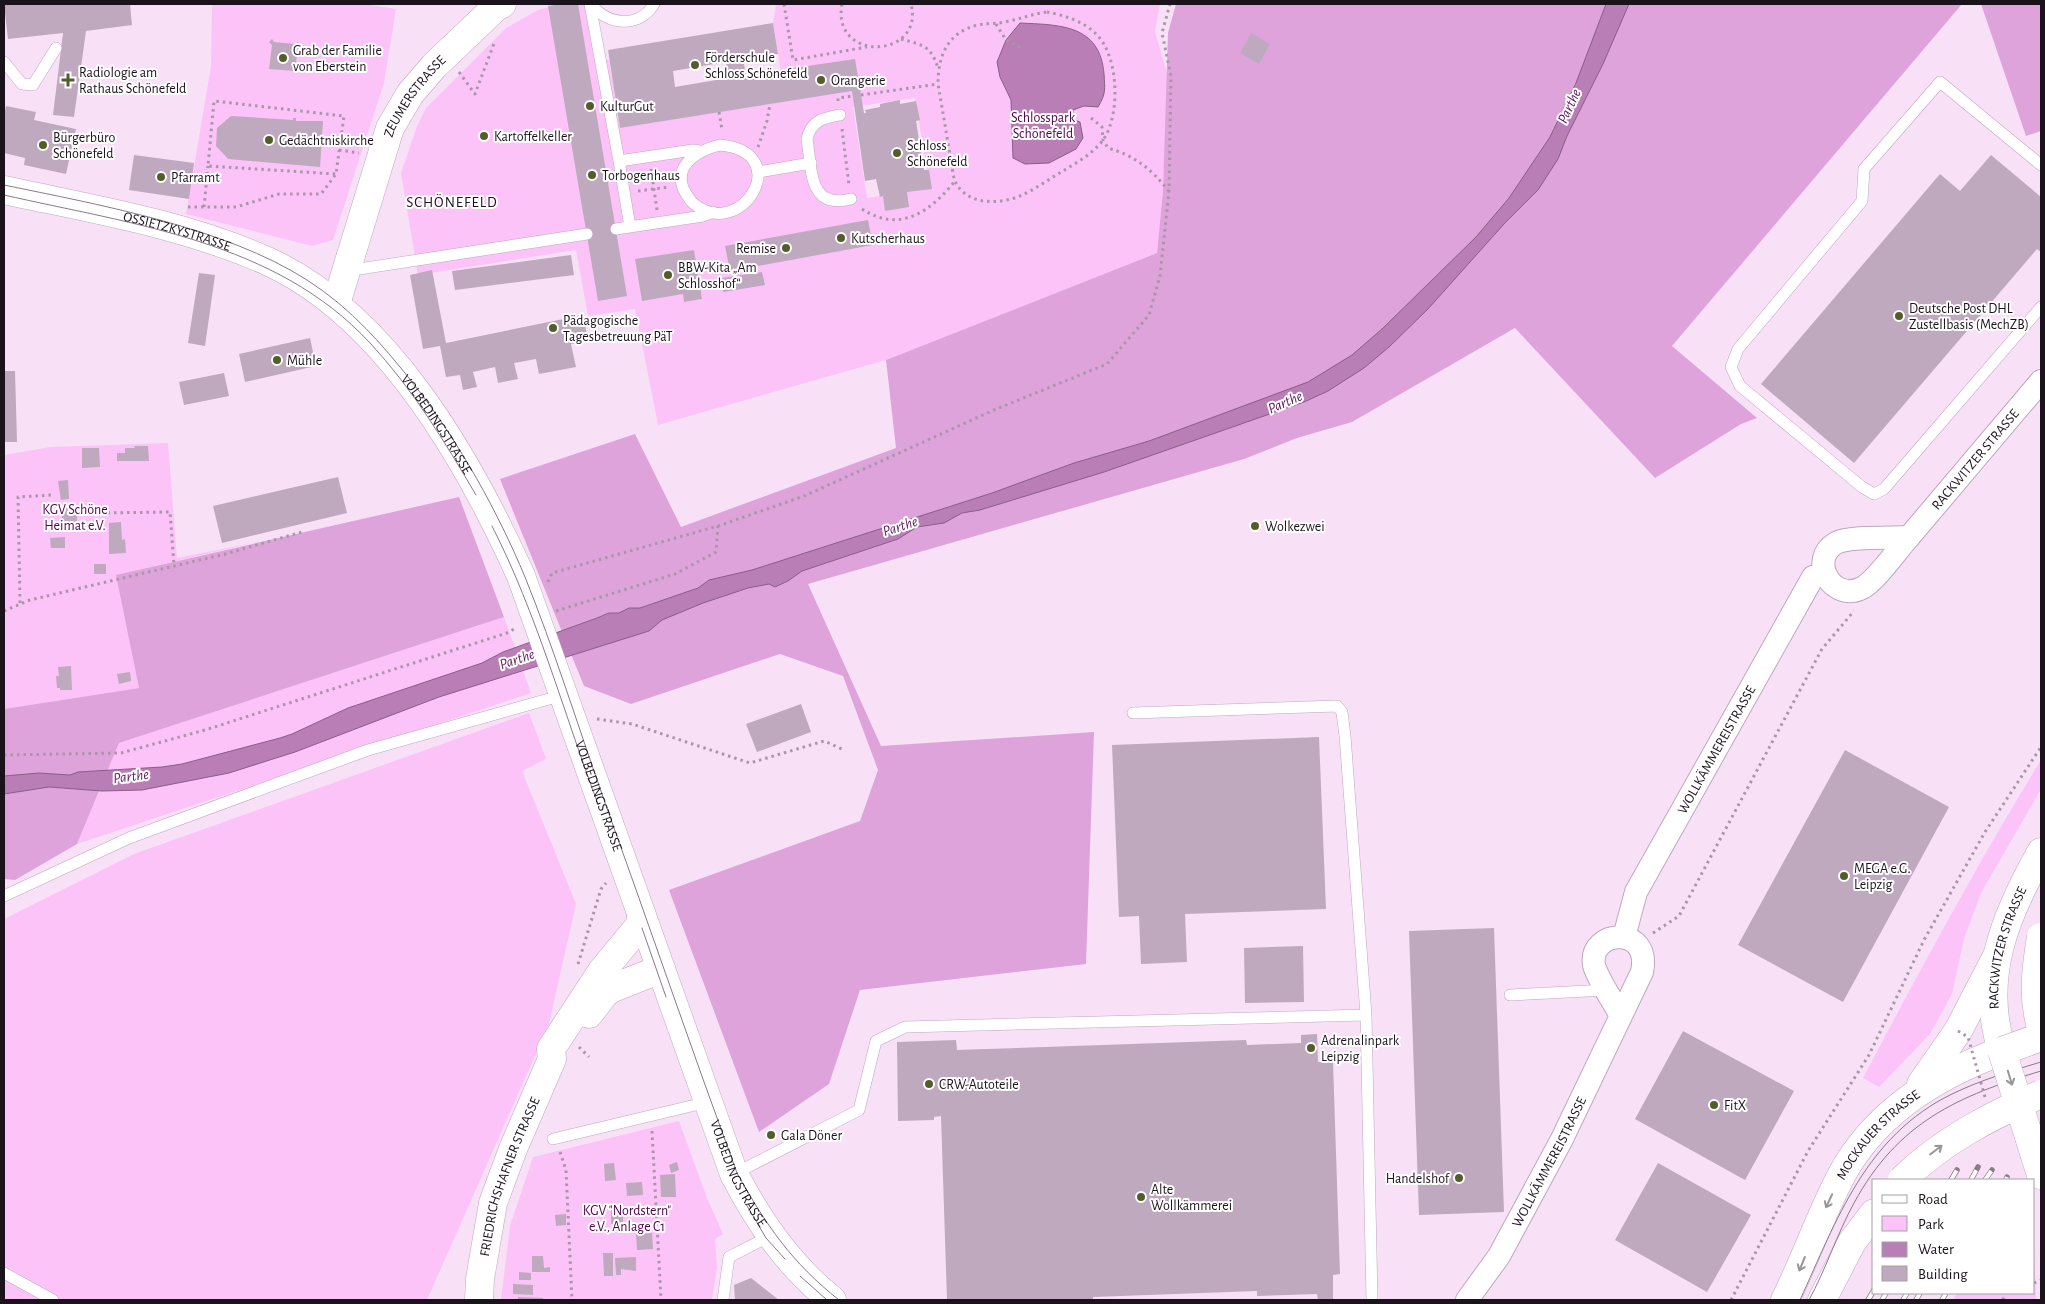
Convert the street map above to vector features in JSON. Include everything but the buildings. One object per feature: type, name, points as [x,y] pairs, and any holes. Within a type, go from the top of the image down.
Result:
[{"type":"main road","name":"ZEUMERSTRASSE","points":[[336,304],[390,128],[410,94],[445,55],[497,5]]},
{"type":"main road","name":"OSSIETZKYSTRASSE","points":[[4,190],[141,220],[237,249],[288,272],[336,304]]},
{"type":"main road","name":"VOLBEDINGSTRASSE","points":[[336,304],[373,339],[401,372],[460,458],[504,538],[539,626],[734,1174],[755,1214],[770,1236],[798,1269],[832,1300]]},
{"type":"main road","name":"RACKWITZER STRASSE","points":[[2041,852],[2018,895],[1999,947],[1992,999],[1996,1034],[2002,1051],[2030,1100],[2041,1175]]},
{"type":"main road","name":"FRIEDRICHSHAFNER STRASSE","points":[[479,1300],[480,1279],[494,1204],[512,1149],[552,1058],[551,1049],[602,971],[640,924],[641,914]]},
{"type":"main road","points":[[2041,938],[2035,982],[2041,1026]]},
{"type":"main road","points":[[1912,1096],[1958,1031],[1999,947]]},
{"type":"main road","name":"FRIEDRICHSHAFNER STRASSE","points":[[552,1058],[562,1053],[605,993],[661,969]]},
{"type":"main road","name":"MOCKAUER STRASSE","points":[[1784,1300],[1842,1175],[1855,1153],[1889,1115],[1933,1082],[1974,1061],[2041,1038]]},
{"type":"main road","points":[[1903,1179],[1928,1156],[1949,1141],[1980,1123],[2030,1100]]},
{"type":"main road","points":[[1822,1300],[1852,1242],[1872,1216]]},
{"type":"street","name":"RACKWITZER STRASSE","points":[[1864,588],[2041,380]]},
{"type":"street","points":[[1864,588],[1853,592],[1841,590],[1831,584],[1825,574],[1823,562],[1827,551],[1835,543],[1846,539],[1909,537]]},
{"type":"street","name":"WOLLKÄMMEREISTRASSE","points":[[1467,1300],[1504,1247],[1562,1139],[1643,967],[1642,950],[1630,941],[1636,892],[1813,577],[1825,574]]},
{"type":"street","points":[[1621,1016],[1596,973],[1594,963],[1596,952],[1603,943],[1612,938],[1630,941]]},
{"type":"lane","points":[[591,4],[607,19],[619,22],[632,21],[644,16],[654,4]]},
{"type":"lane","points":[[591,4],[630,227]]},
{"type":"lane","points":[[4,62],[22,84],[34,84],[56,48]]},
{"type":"lane","points":[[2041,165],[1940,82],[1864,169],[1862,201],[1738,349],[1731,367],[1740,386],[1862,488],[1874,494],[1884,489],[2041,307]]},
{"type":"lane","points":[[840,115],[822,119],[812,126],[807,139],[815,186],[822,196],[835,202],[851,199]]},
{"type":"lane","points":[[616,229],[703,216],[713,212],[725,212],[742,205],[754,191],[758,172],[756,165],[738,148],[720,145],[700,151],[693,150],[619,161]]},
{"type":"lane","points":[[700,151],[686,164],[682,173],[682,185],[688,198],[695,204],[713,212]]},
{"type":"lane","points":[[758,172],[811,163]]},
{"type":"lane","points":[[345,271],[587,234]]},
{"type":"lane","points":[[4,896],[129,838],[368,750],[563,693]]},
{"type":"lane","points":[[1133,713],[1337,706],[1342,712],[1366,1015],[1372,1300]]},
{"type":"lane","points":[[1510,995],[1607,990]]},
{"type":"lane","points":[[734,1174],[859,1110],[876,1041],[905,1027],[1366,1015]]},
{"type":"lane","points":[[556,1143],[708,1102]]},
{"type":"lane","points":[[724,1300],[729,1258],[770,1236]]},
{"type":"lane","points":[[4,1273],[54,1300]]},
{"type":"path","points":[[784,4],[793,60],[867,47],[878,48],[890,45],[900,39],[908,30],[912,18],[911,4]]},
{"type":"path","points":[[842,4],[842,23],[855,40],[867,47]]},
{"type":"path","points":[[539,626],[552,573],[718,526],[804,496],[994,410],[1107,364],[1149,315],[1160,276],[1169,191],[1171,76],[1162,32],[1170,4]]},
{"type":"path","points":[[1047,12],[1078,22],[1096,33],[1106,48],[1112,67],[1115,110],[1110,128],[1103,140],[1085,157],[1022,196],[1003,201],[985,202],[969,196],[955,181],[938,84],[938,68],[948,41],[960,32],[978,25],[996,24],[1047,12]]},
{"type":"path","points":[[996,24],[1006,40],[1024,49]]},
{"type":"path","points":[[900,39],[926,48],[934,55],[938,68]]},
{"type":"path","points":[[445,55],[475,94],[495,40]]},
{"type":"path","points":[[861,95],[938,84]]},
{"type":"path","points":[[853,96],[838,98],[851,199],[864,211],[891,219],[905,218],[918,214],[931,207],[955,181]]},
{"type":"path","points":[[187,207],[236,208],[278,194],[321,194],[336,174],[344,116],[214,101],[204,207]]},
{"type":"path","points":[[750,158],[759,145],[767,121],[770,104]]},
{"type":"path","points":[[1091,118],[1102,127],[1103,140],[1108,148],[1127,154],[1140,162],[1169,191]]},
{"type":"path","points":[[339,150],[362,153]]},
{"type":"path","points":[[650,156],[659,223]]},
{"type":"path","points":[[208,166],[336,174]]},
{"type":"path","points":[[625,193],[682,185]]},
{"type":"path","points":[[20,603],[18,497],[53,495]]},
{"type":"path","points":[[101,513],[170,512],[174,565]]},
{"type":"path","points":[[4,755],[120,753],[205,730],[497,636],[539,626],[674,574],[716,552],[718,526]]},
{"type":"path","points":[[4,611],[20,603],[225,554],[302,532]]},
{"type":"path","points":[[1630,941],[1679,916],[1822,649],[1854,612],[1864,588]]},
{"type":"path","points":[[563,693],[632,724],[750,763],[824,741],[842,749]]},
{"type":"path","points":[[1731,1300],[1808,1151],[1869,1055],[1929,932],[1986,832],[2041,747]]},
{"type":"path","points":[[575,972],[601,889],[622,862]]},
{"type":"path","points":[[1958,1031],[1968,1037],[1986,1102],[1980,1123]]},
{"type":"path","points":[[651,1125],[661,1300]]},
{"type":"path","points":[[556,1143],[566,1170],[572,1300]]},
{"type":"green space","points":[[212,4],[364,4],[396,9],[384,83],[333,240],[312,246],[186,214],[211,66]]},
{"type":"green space","name":"Schlosspark Schönefeld","points":[[562,4],[593,4],[604,60],[609,60],[620,128],[786,101],[773,23],[776,4],[1160,4],[1155,32],[1168,76],[1163,190],[1157,253],[886,360],[658,425],[635,309],[588,316],[576,250],[418,275],[401,173],[417,126],[426,108],[506,28],[538,10]],"holes":[[[915,98],[930,188],[867,198],[853,107]]]},
{"type":"green space","name":"KGV Schöne Heimat e.V.","points":[[168,443],[177,558],[257,542],[117,575],[139,688],[4,709],[4,455],[50,447]]},
{"type":"green space","points":[[504,617],[531,693],[77,844],[119,743]]},
{"type":"green space","points":[[529,713],[546,759],[522,771],[576,904],[549,1024],[427,1300],[4,1300],[4,919],[134,854]]},
{"type":"green space","points":[[2041,760],[2041,789],[1981,893],[1964,939],[1952,994],[1930,1034],[1879,1087],[1863,1078],[1949,918]]},
{"type":"green space","name":"KGV \"Nordstern\" e.V., Anlage C1","points":[[679,1121],[707,1198],[723,1234],[715,1239],[717,1268],[712,1300],[501,1300],[510,1226],[533,1157]]},
{"type":"green space","points":[[2035,1272],[2036,1300],[1953,1300],[1956,1294],[2035,1294]]},
{"type":"shaded area","points":[[1176,4],[1962,4],[1672,346],[1757,418],[1741,424],[1655,478],[1515,328],[1352,422],[1297,438],[1244,459],[808,584],[881,746],[1094,732],[1086,964],[860,990],[829,1084],[759,1132],[669,890],[860,821],[878,770],[843,676],[780,654],[631,704],[584,686],[500,479],[635,434],[681,527],[896,448],[886,360],[1157,253],[1163,190],[1168,33]]},
{"type":"shaded area","points":[[1981,4],[2041,4],[2041,131],[2026,136]]},
{"type":"shaded area","points":[[459,497],[504,617],[119,743],[77,844],[15,880],[4,879],[4,709],[139,688],[116,575]]},
{"type":"water","name":"Parthe","points":[[1606,4],[1629,4],[1558,159],[1538,190],[1504,224],[1428,309],[1389,347],[1364,368],[1328,391],[1304,402],[1104,472],[980,510],[962,513],[944,523],[917,527],[898,539],[802,571],[775,587],[769,584],[748,588],[703,603],[662,620],[649,631],[439,697],[295,752],[229,773],[142,790],[102,791],[49,787],[4,794],[4,776],[39,773],[70,775],[78,772],[162,767],[182,764],[280,738],[348,708],[482,663],[503,652],[609,613],[619,613],[629,608],[640,608],[698,588],[709,580],[752,570],[992,493],[1074,463],[1149,441],[1308,382],[1352,355],[1382,329],[1476,237],[1509,198],[1550,137],[1576,83]]},
{"type":"water","points":[[1020,23],[1049,25],[1075,30],[1086,36],[1095,45],[1101,58],[1105,88],[1101,102],[1098,107],[1084,106],[1073,110],[1072,119],[1080,122],[1083,138],[1076,149],[1049,163],[1025,164],[1013,158],[1011,100],[1000,77],[997,62],[1006,40]]},
{"type":"tram line","points":[[4,185],[160,220],[200,232],[274,262],[307,280],[352,315],[392,357],[416,387],[448,431],[477,478],[525,577],[556,659],[603,797],[737,1173],[781,1242],[807,1272],[839,1300]]},
{"type":"tram line","points":[[4,195],[102,216],[199,242],[246,259],[291,281],[332,309],[370,343],[385,360],[427,416],[476,495]]},
{"type":"tram line","points":[[492,526],[523,593],[598,804]]},
{"type":"tram line","points":[[642,928],[666,997]]},
{"type":"tram line","points":[[1800,1300],[1827,1240],[1858,1182],[1876,1156],[1897,1133],[1922,1112],[1952,1094],[2007,1072],[2041,1062]]},
{"type":"tram line","points":[[1809,1300],[1854,1203],[1871,1175],[1890,1152],[1911,1132],[1957,1102],[2041,1071]]},
{"type":"tram line","points":[[746,1204],[766,1238],[785,1259]]},
{"type":"tram line","points":[[800,1276],[827,1300]]},
{"type":"railway","points":[[1972,1179],[1978,1167]]},
{"type":"railway","points":[[1952,1179],[1957,1170]]},
{"type":"railway","points":[[1986,1179],[1992,1170]]},
{"type":"railway","points":[[1868,1300],[1872,1293]]},
{"type":"railway","points":[[1882,1300],[1885,1294]]},
{"type":"railway","points":[[1903,1300],[1906,1294]]},
{"type":"railway","points":[[1916,1300],[1919,1294]]},
{"type":"railway","points":[[1942,1300],[1945,1294]]},
{"type":"place","name":"Grab der Familie von Eberstein","points":[[283,58]]},
{"type":"place","name":"Förderschule Schloss Schönefeld","points":[[695,65]]},
{"type":"place","name":"Radiologie am Rathaus Schönefeld","points":[[68,80]]},
{"type":"place","name":"Orangerie","points":[[821,80]]},
{"type":"place","name":"KulturGut","points":[[590,106]]},
{"type":"place","name":"Kartoffelkeller","points":[[484,136]]},
{"type":"place","name":"Gedächtniskirche","points":[[269,140]]},
{"type":"place","name":"Bürgerbüro Schönefeld","points":[[43,145]]},
{"type":"place","name":"Schloss Schönefeld","points":[[897,153]]},
{"type":"place","name":"Torbogenhaus","points":[[592,175]]},
{"type":"place","name":"Pfarramt","points":[[161,177]]},
{"type":"place","name":"Kutscherhaus","points":[[841,238]]},
{"type":"place","name":"Remise","points":[[786,248]]},
{"type":"place","name":"BBW-Kita „Am Schlosshof“","points":[[668,275]]},
{"type":"place","name":"Deutsche Post DHL Zustellbasis (MechZB)","points":[[1899,316]]},
{"type":"place","name":"Pädagogische Tagesbetreuung PäT","points":[[553,328]]},
{"type":"place","name":"Mühle","points":[[277,360]]},
{"type":"place","name":"Wolkezwei","points":[[1255,526]]},
{"type":"place","name":"MEGA e.G. Leipzig","points":[[1844,876]]},
{"type":"place","name":"Adrenalinpark Leipzig","points":[[1311,1048]]},
{"type":"place","name":"CRW-Autoteile","points":[[929,1084]]},
{"type":"place","name":"FitX","points":[[1714,1105]]},
{"type":"place","name":"Gala Döner","points":[[771,1135]]},
{"type":"place","name":"Handelshof","points":[[1459,1178]]},
{"type":"place","name":"Alte Wollkämmerei","points":[[1141,1197]]},
{"type":"district","name":"SCHÖNEFELD","points":[[452,202]]}]
